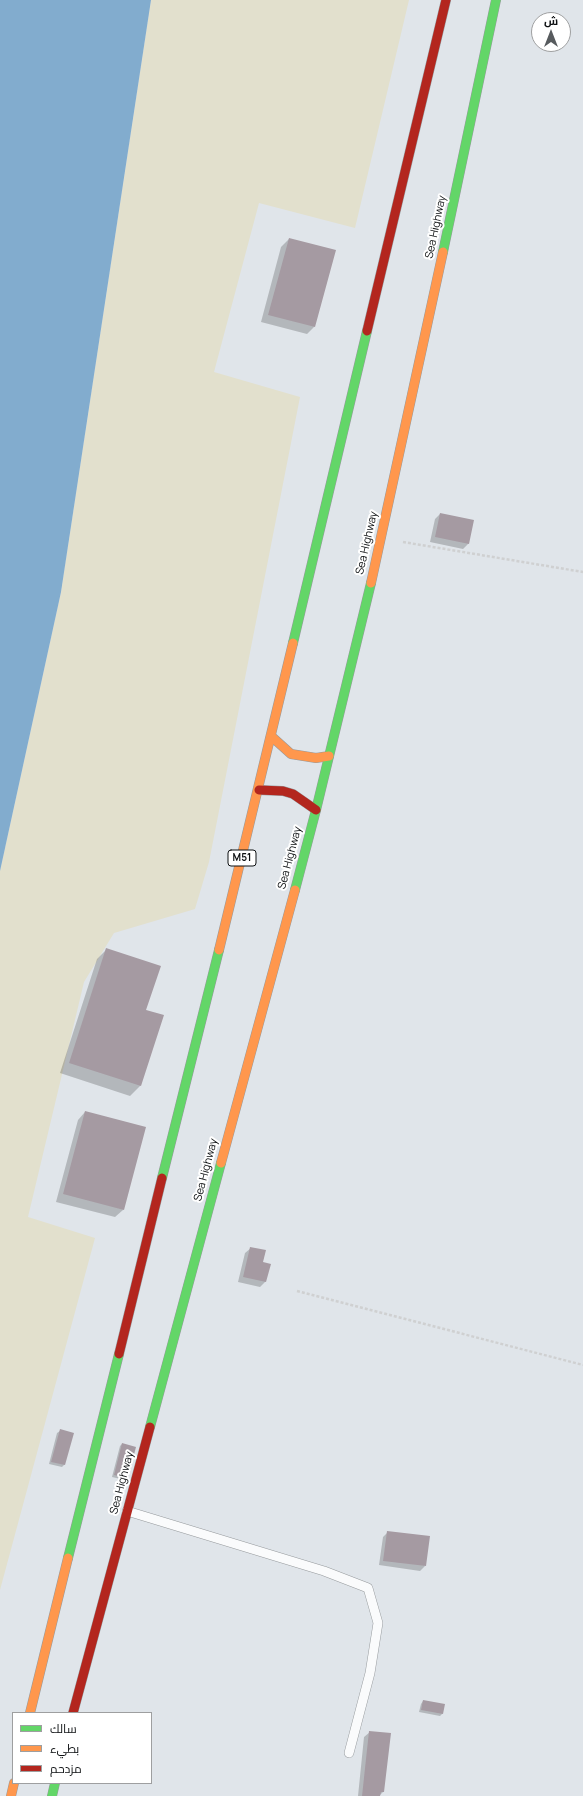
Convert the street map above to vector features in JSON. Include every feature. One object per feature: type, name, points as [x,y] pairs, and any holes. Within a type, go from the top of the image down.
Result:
[{"type":"highway","name":"M51","points":[[30,1712],[259,790],[446,0]]},
{"type":"highway","name":"Sea Highway","points":[[72,1712],[316,810],[381,539],[496,2]]},
{"type":"highway","points":[[272,736],[291,754],[316,758],[329,756]]},
{"type":"highway","points":[[259,790],[283,791],[293,794],[316,810]]},
{"type":"highway","points":[[52,1796],[55,1784]]},
{"type":"lane","points":[[127,1511],[324,1571],[368,1588],[378,1623],[370,1673],[349,1753]]},
{"type":"path","points":[[381,539],[583,572]]},
{"type":"path","points":[[297,1291],[583,1365]]},
{"type":"sand","points":[[151,0],[409,0],[355,228],[259,203],[214,372],[300,397],[209,862],[195,909],[114,933],[84,982],[28,1217],[95,1238],[0,1590],[0,871],[61,592]]},
{"type":"water","points":[[0,0],[151,0],[61,592],[0,871]]},
{"type":"building","points":[[289,238],[336,250],[315,327],[268,315]]},
{"type":"building","points":[[440,513],[474,520],[469,544],[435,537]]},
{"type":"building","points":[[106,948],[161,966],[146,1010],[164,1015],[141,1086],[69,1063]]},
{"type":"building","points":[[85,1111],[146,1127],[124,1210],[63,1194]]},
{"type":"building","points":[[250,1247],[266,1250],[263,1262],[271,1264],[266,1282],[243,1277]]},
{"type":"building","points":[[60,1429],[74,1433],[65,1465],[51,1462]]},
{"type":"building","points":[[122,1443],[136,1447],[128,1478],[114,1475]]},
{"type":"building","points":[[387,1531],[430,1536],[426,1566],[383,1561]]},
{"type":"building","points":[[423,1700],[445,1704],[443,1714],[421,1710]]},
{"type":"building","points":[[369,1731],[391,1733],[384,1792],[381,1792],[380,1796],[362,1796]]},
{"type":"traffic: fast","points":[[443,252],[496,0]]},
{"type":"traffic: fast","points":[[293,643],[367,331]]},
{"type":"traffic: fast","points":[[295,890],[371,583]]},
{"type":"traffic: fast","points":[[162,1178],[219,950]]},
{"type":"traffic: fast","points":[[150,1427],[221,1163]]},
{"type":"traffic: fast","points":[[68,1558],[119,1354]]},
{"type":"traffic: fast","points":[[52,1796],[55,1784]]},
{"type":"traffic: slow","points":[[371,583],[443,252]]},
{"type":"traffic: slow","points":[[219,950],[293,643]]},
{"type":"traffic: slow","points":[[271,736],[291,754],[316,758],[329,756]]},
{"type":"traffic: slow","points":[[221,1163],[295,890]]},
{"type":"traffic: slow","points":[[30,1712],[68,1558]]},
{"type":"traffic: slow","points":[[11,1796],[14,1784]]},
{"type":"traffic: jam","points":[[367,331],[446,0]]},
{"type":"traffic: jam","points":[[259,790],[283,791],[293,794],[316,810]]},
{"type":"traffic: jam","points":[[119,1354],[162,1178]]},
{"type":"traffic: jam","points":[[73,1712],[150,1427]]}]
